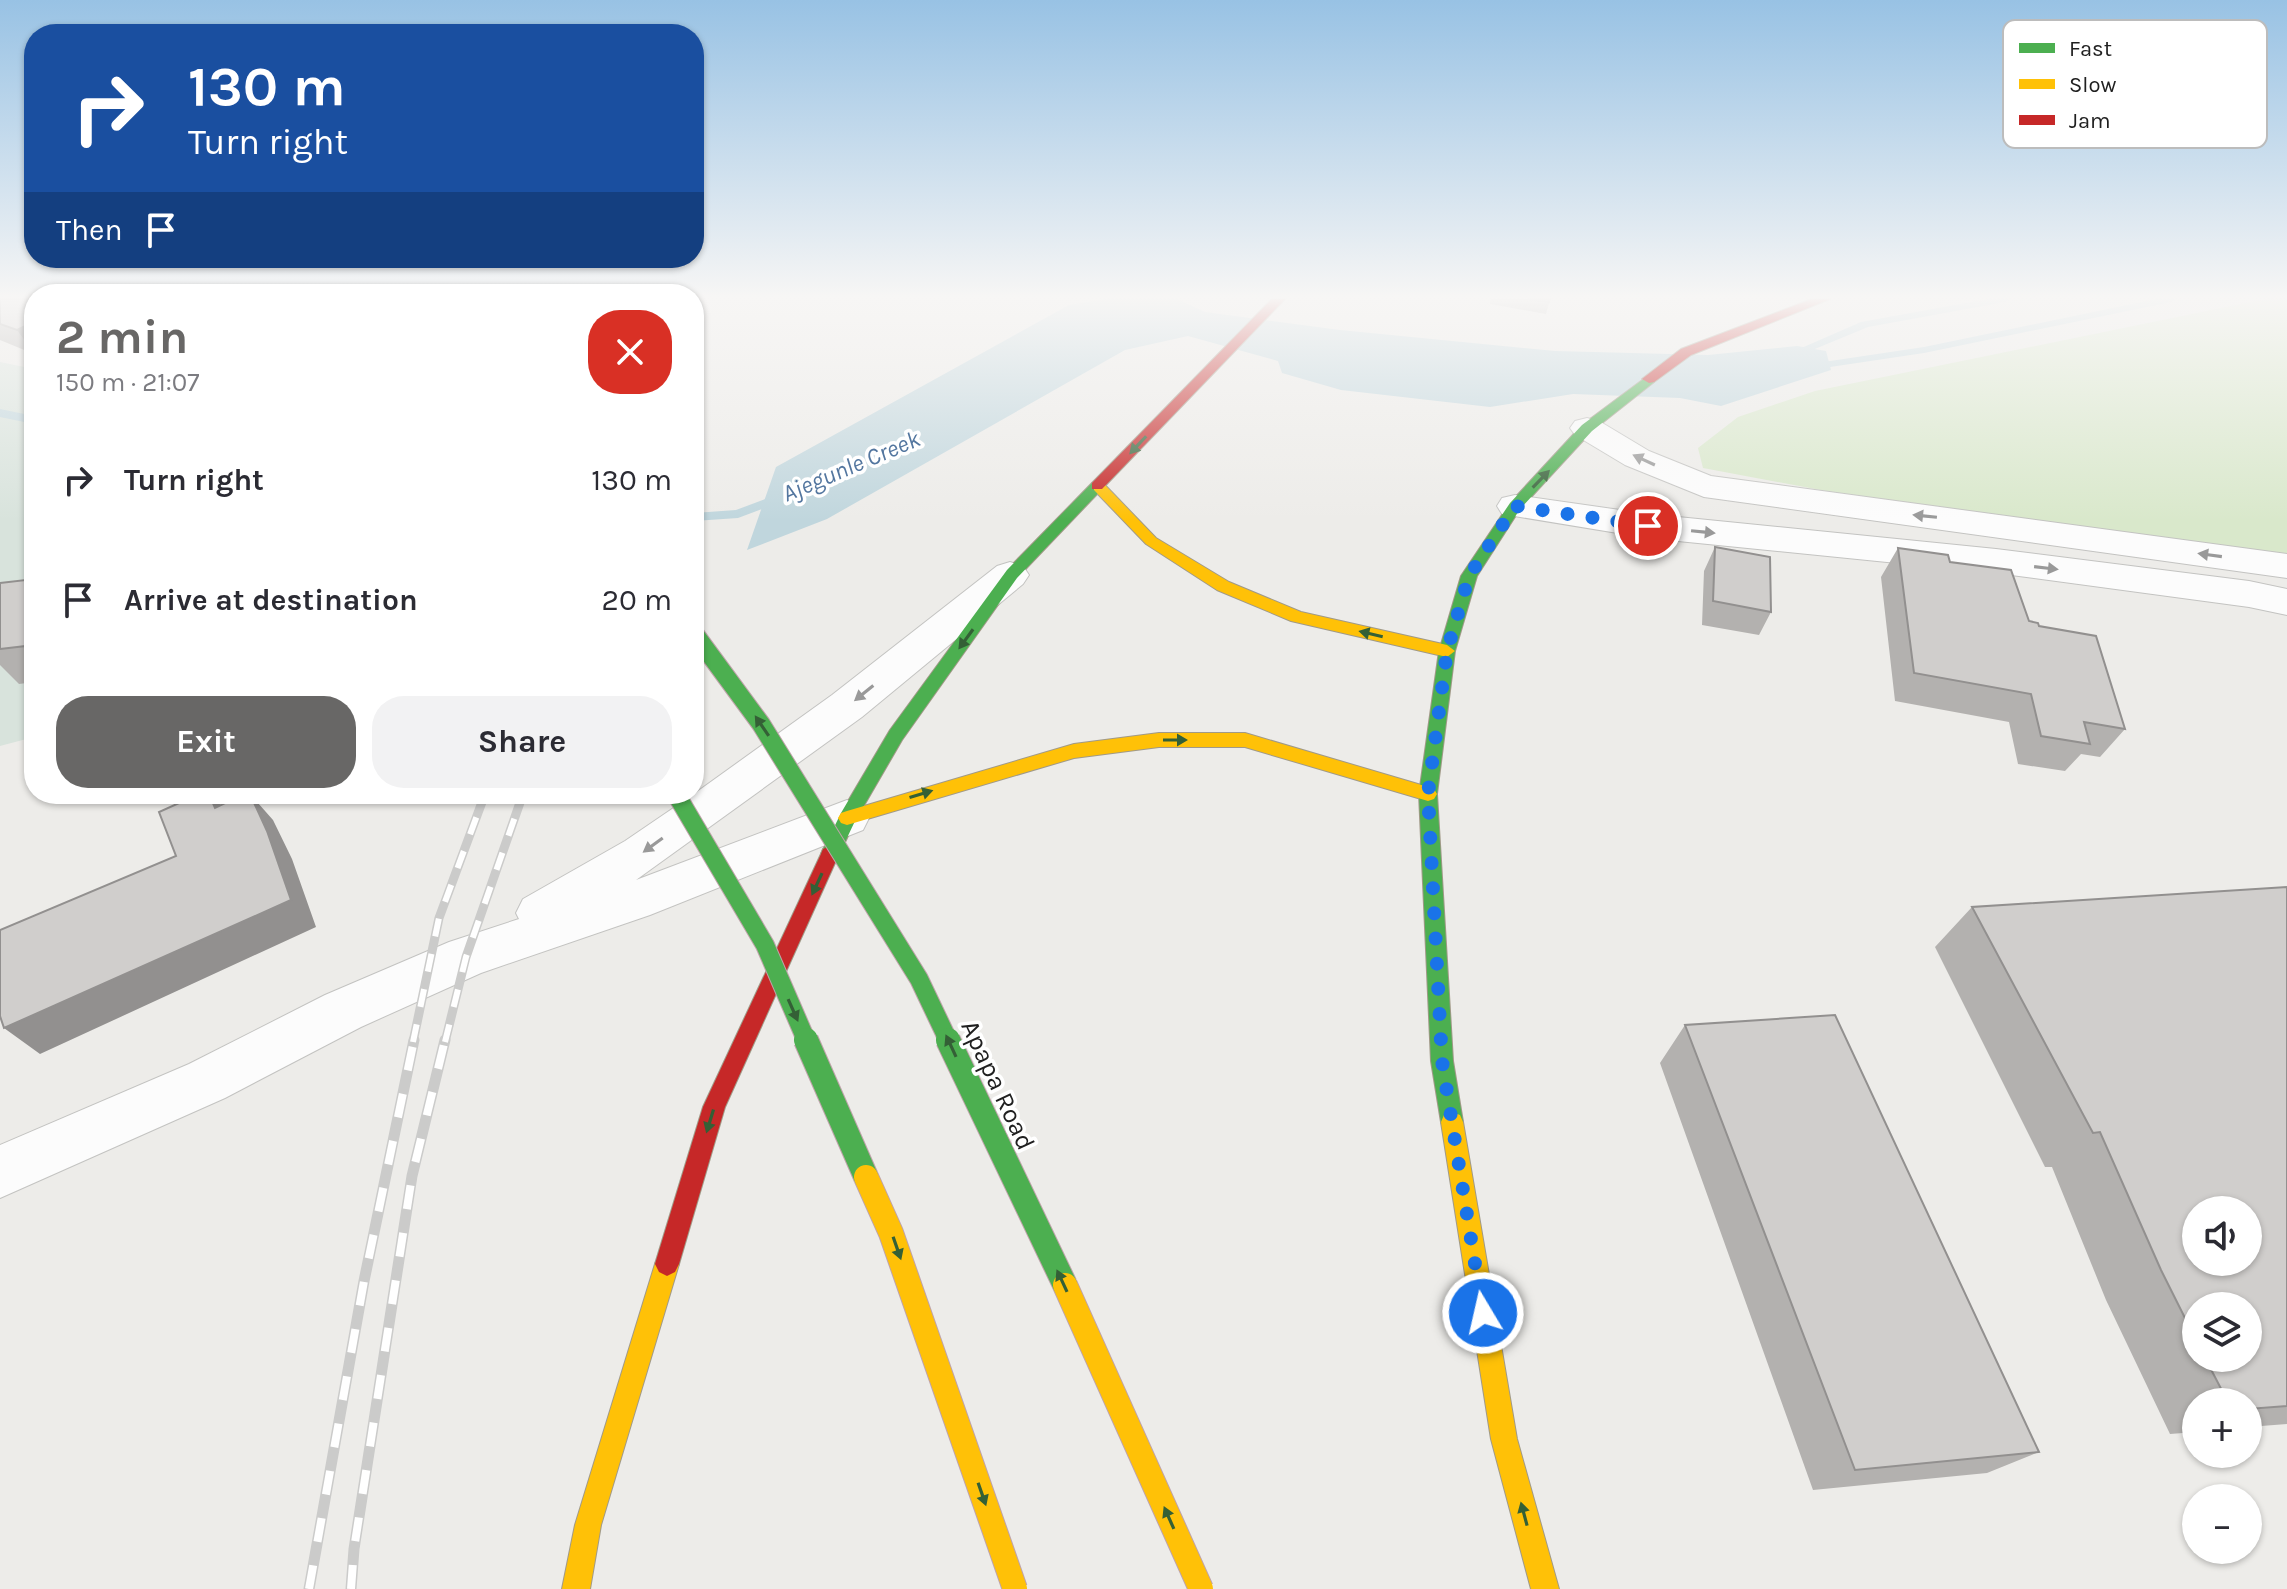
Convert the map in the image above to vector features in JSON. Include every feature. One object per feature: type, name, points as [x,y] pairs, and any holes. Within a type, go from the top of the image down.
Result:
[{"type":"main road","points":[[576,1589],[588,1525],[714,1107],[847,818],[896,735],[1012,574],[1206,373]]},
{"type":"main road","points":[[1545,1589],[1504,1439],[1442,1061],[1428,794],[1447,651],[1469,576],[1515,506],[1587,428],[1656,373]]},
{"type":"main road","points":[[1099,487],[1151,541],[1223,586],[1297,617],[1447,651]]},
{"type":"main road","name":"Apapa Road","points":[[704,647],[761,724],[919,979],[1099,1357],[1201,1589]]},
{"type":"main road","points":[[847,818],[1074,751],[1159,740],[1245,740],[1428,794]]},
{"type":"main road","points":[[682,804],[765,945],[891,1233],[1015,1589]]},
{"type":"street","points":[[1587,428],[1637,458],[1704,486],[2287,566]]},
{"type":"street","points":[[1515,506],[1648,526],[1996,561],[2249,594],[2287,602]]},
{"type":"street","points":[[1987,523],[1996,561]]},
{"type":"street","points":[[466,957],[641,854],[847,706],[1012,574]]},
{"type":"street","points":[[0,1172],[207,1081],[343,1011],[466,957],[633,901],[847,818]]},
{"type":"green space","points":[[1902,373],[2287,373],[2287,561],[1906,506],[1703,468],[1698,448],[1738,417],[1815,391]]},
{"type":"shaded area","points":[[0,373],[24,373],[24,740],[0,746]]},
{"type":"water","points":[[946,373],[1084,373],[827,519],[747,550],[776,467]]},
{"type":"water","points":[[1283,373],[1821,373],[1721,406],[1680,398],[1573,394],[1490,407],[1341,390]]},
{"type":"building","points":[[1715,547],[1770,557],[1771,612],[1713,601]]},
{"type":"building","points":[[1898,548],[1948,555],[1950,562],[2011,570],[2029,621],[2039,626],[2096,636],[2125,729],[2084,722],[2090,744],[2041,736],[2031,694],[1914,673]]},
{"type":"building","points":[[24,580],[24,646],[0,649],[0,583]]},
{"type":"building","points":[[177,804],[213,804],[215,808],[223,804],[255,804],[291,900],[4,1028],[0,1016],[0,930],[176,856],[159,812]]},
{"type":"building","points":[[2287,887],[2287,1406],[2262,1408],[2262,1388],[2221,1388],[2212,1372],[2262,1372],[2262,1292],[2182,1292],[2182,1312],[2100,1132],[2093,1133],[1972,907]]},
{"type":"building","points":[[1835,1015],[2039,1452],[1855,1470],[1685,1025]]},
{"type":"waterway","name":"Ajegunle Creek","points":[[0,413],[24,418]]},
{"type":"waterway","name":"Ajegunle Creek","points":[[704,516],[738,514],[781,497]]},
{"type":"railway","points":[[413,1042],[439,918],[481,804]]},
{"type":"railway","points":[[445,1042],[466,957],[520,804]]},
{"type":"railway","points":[[309,1589],[364,1281],[414,1040]]},
{"type":"railway","points":[[351,1589],[354,1549],[412,1176],[445,1040]]},
{"type":"traffic: fast","points":[[1452,1122],[1442,1061],[1428,794],[1447,651],[1469,576],[1515,506],[1587,428],[1649,379]]},
{"type":"traffic: fast","points":[[830,854],[847,818],[896,735],[1012,574],[1097,486]]},
{"type":"traffic: fast","points":[[704,647],[761,724],[919,979],[1065,1285]]},
{"type":"traffic: fast","points":[[682,804],[765,945],[866,1177]]},
{"type":"traffic: slow","points":[[1099,487],[1151,541],[1223,586],[1297,617],[1447,651]]},
{"type":"traffic: slow","points":[[847,818],[1074,751],[1159,740],[1245,740],[1428,794]]},
{"type":"traffic: slow","points":[[1452,1122],[1504,1439],[1545,1589]]},
{"type":"traffic: slow","points":[[866,1177],[891,1233],[1015,1589]]},
{"type":"traffic: slow","points":[[576,1589],[588,1525],[667,1264]]},
{"type":"traffic: slow","points":[[1065,1285],[1201,1589]]},
{"type":"traffic: jam","points":[[1097,486],[1207,373]]},
{"type":"traffic: jam","points":[[1649,379],[1657,373]]},
{"type":"traffic: jam","points":[[667,1264],[714,1107],[830,854]]},
{"type":"route","points":[[1483,1313],[1442,1061],[1438,1002],[1428,794],[1447,651],[1469,576],[1515,506],[1648,526]]}]
